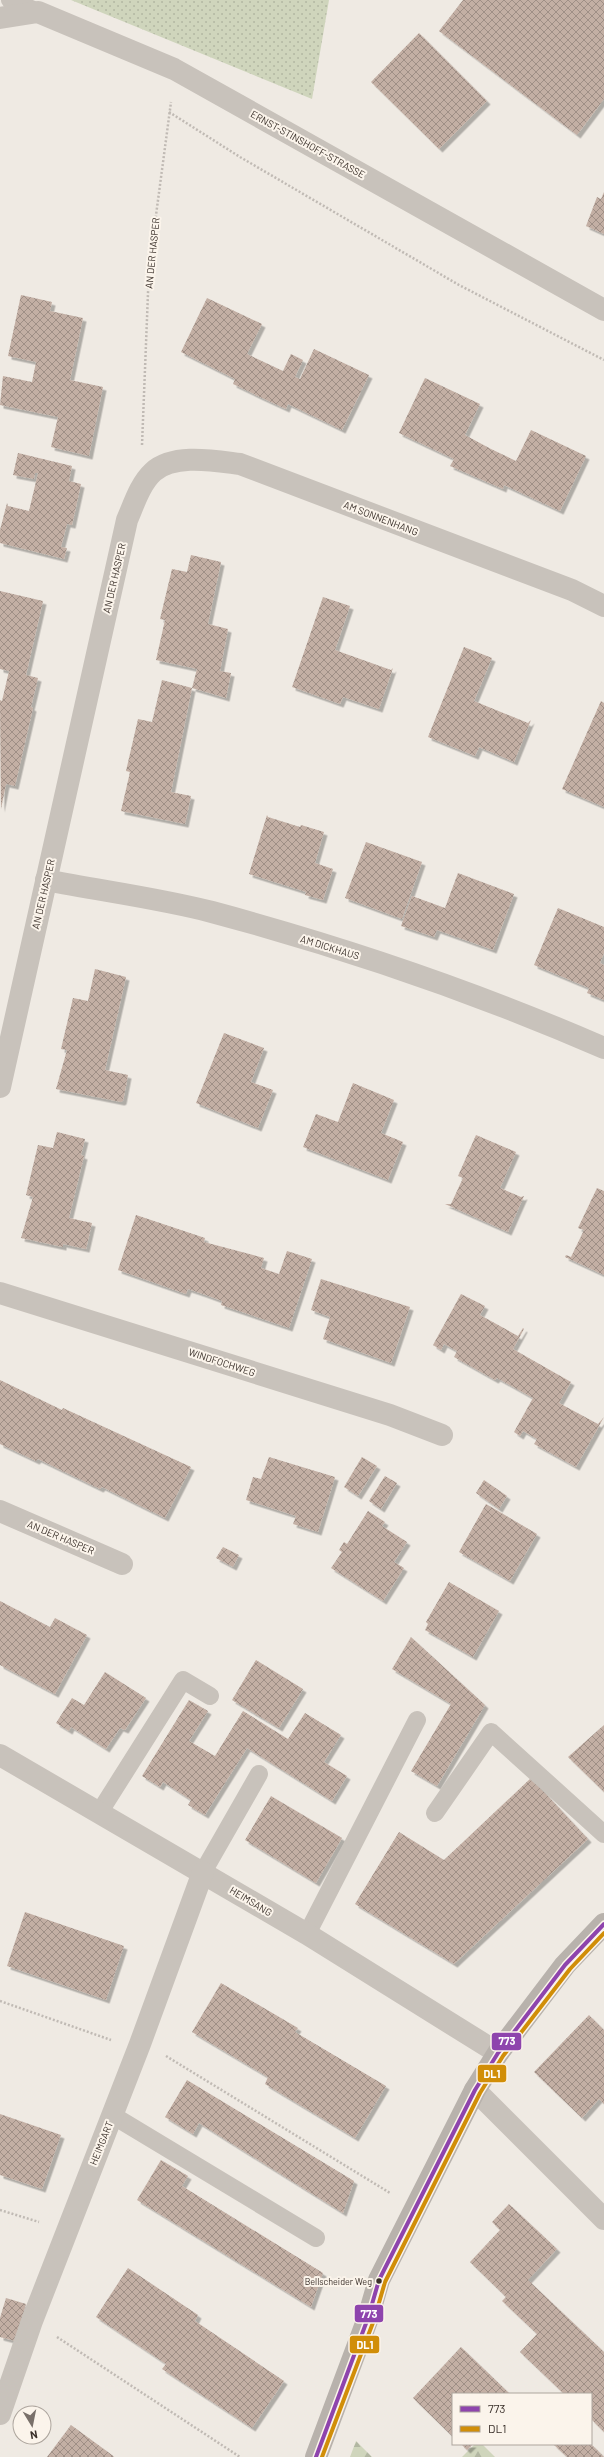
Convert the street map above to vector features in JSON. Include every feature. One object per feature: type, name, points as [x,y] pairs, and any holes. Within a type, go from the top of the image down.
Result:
[{"type":"street","points":[[0,18],[38,12]]},
{"type":"street","name":"ERNST-STINSHOFF-STRASSE","points":[[38,12],[174,69],[604,310]]},
{"type":"street","name":"AM SONNENHANG","points":[[154,471],[174,462],[196,458],[240,464],[572,590],[604,606]]},
{"type":"street","name":"AN DER HASPER","points":[[0,1087],[127,520],[139,492],[154,471]]},
{"type":"street","name":"AM DICKHAUS","points":[[46,880],[211,912],[384,963],[553,1026],[604,1048]]},
{"type":"street","name":"WINDFOCHWEG","points":[[0,1293],[382,1413],[442,1435]]},
{"type":"street","name":"AN DER HASPER","points":[[0,1511],[122,1564]]},
{"type":"street","name":"HEIMSANG","points":[[0,1755],[307,1934],[498,2053]]},
{"type":"street","name":"HEIMGART","points":[[0,2414],[32,2321],[66,2230],[139,2047],[203,1872]]},
{"type":"street","points":[[316,2457],[368,2318],[379,2280],[475,2090],[498,2053],[565,1965],[604,1924]]},
{"type":"street","points":[[475,2090],[604,2219]]},
{"type":"lane","points":[[10,0],[38,12]]},
{"type":"lane","points":[[99,1812],[183,1680],[210,1696]]},
{"type":"lane","points":[[307,1934],[417,1720]]},
{"type":"lane","points":[[435,1813],[491,1732],[604,1834]]},
{"type":"lane","points":[[203,1872],[259,1774]]},
{"type":"lane","points":[[112,2115],[316,2238]]},
{"type":"path","name":"AN DER HASPER","points":[[154,471],[141,442],[149,268],[174,69]]},
{"type":"path","points":[[169,112],[240,157],[459,285],[604,360]]},
{"type":"path","points":[[0,2000],[173,2060],[388,2192],[413,2212]]},
{"type":"path","points":[[0,2210],[66,2230]]},
{"type":"path","points":[[32,2321],[240,2457]]},
{"type":"green space","points":[[71,0],[329,0],[312,99]]},
{"type":"green space","points":[[356,2441],[372,2457],[350,2457]]},
{"type":"green space","points":[[474,2445],[483,2445],[495,2457],[462,2457]]},
{"type":"building","points":[[463,0],[604,0],[604,99],[577,135],[439,31]]},
{"type":"building","points":[[419,33],[487,101],[439,149],[371,82]]},
{"type":"building","points":[[604,192],[604,234],[586,226],[597,197],[601,199]]},
{"type":"building","points":[[21,295],[52,302],[50,311],[83,318],[70,380],[103,387],[89,456],[51,447],[58,417],[0,405],[3,376],[32,382],[36,362],[8,356]]},
{"type":"building","points":[[207,298],[262,324],[247,354],[283,371],[291,354],[303,360],[295,377],[300,379],[314,349],[369,375],[342,430],[288,404],[286,409],[233,384],[235,379],[181,352]]},
{"type":"building","points":[[425,378],[480,404],[465,435],[491,449],[516,461],[531,430],[586,456],[560,511],[504,485],[503,489],[450,466],[454,459],[399,433]]},
{"type":"building","points":[[18,453],[72,466],[69,481],[81,484],[72,525],[67,524],[61,547],[67,548],[64,559],[0,543],[0,530],[7,503],[8,506],[29,511],[38,473],[35,473],[34,479],[13,475]]},
{"type":"building","points":[[191,555],[221,562],[208,624],[228,629],[220,671],[231,673],[226,698],[192,688],[197,669],[156,660],[165,620],[160,619],[172,569],[187,572]]},
{"type":"building","points":[[0,591],[43,601],[26,675],[38,678],[31,707],[33,708],[15,786],[6,784],[1,809],[0,700],[2,701],[9,671],[0,669]]},
{"type":"building","points":[[323,597],[350,606],[335,650],[391,670],[393,668],[379,709],[343,697],[340,704],[292,687]]},
{"type":"building","points":[[464,647],[492,658],[474,701],[528,723],[531,720],[514,762],[479,747],[475,756],[428,737]]},
{"type":"building","points":[[162,680],[192,688],[171,792],[191,796],[185,824],[121,811],[130,772],[126,771],[138,719],[152,722]]},
{"type":"building","points":[[601,701],[604,703],[604,807],[562,789]]},
{"type":"building","points":[[267,815],[268,817],[300,827],[301,825],[324,832],[315,863],[333,869],[323,900],[305,895],[306,892],[249,874]]},
{"type":"building","points":[[366,842],[422,862],[402,919],[345,898]]},
{"type":"building","points":[[458,873],[514,894],[493,950],[437,930],[434,937],[401,926],[412,896],[445,908]]},
{"type":"building","points":[[558,908],[604,927],[604,953],[600,963],[604,965],[604,1000],[587,993],[589,988],[534,965]]},
{"type":"building","points":[[95,969],[126,977],[105,1070],[128,1075],[123,1101],[121,1102],[56,1089],[67,1050],[61,1049],[73,998],[88,1001]]},
{"type":"building","points":[[224,1033],[264,1048],[251,1082],[273,1090],[258,1128],[196,1103]]},
{"type":"building","points":[[353,1083],[394,1100],[381,1133],[403,1142],[388,1180],[303,1147],[316,1114],[338,1122]]},
{"type":"building","points":[[57,1132],[85,1139],[81,1155],[84,1156],[69,1218],[92,1223],[86,1249],[63,1244],[63,1247],[21,1238],[33,1197],[26,1195],[38,1145],[53,1148]]},
{"type":"building","points":[[476,1135],[516,1152],[500,1188],[521,1197],[524,1196],[508,1232],[445,1204],[451,1204],[463,1178],[458,1176]]},
{"type":"building","points":[[597,1188],[604,1191],[604,1275],[565,1257],[566,1255],[571,1257],[584,1230],[578,1228]]},
{"type":"building","points":[[136,1215],[205,1238],[204,1242],[264,1258],[261,1268],[279,1274],[287,1251],[312,1259],[289,1328],[221,1305],[222,1301],[203,1294],[188,1289],[186,1294],[118,1270]]},
{"type":"building","points":[[321,1279],[410,1307],[391,1363],[323,1339],[330,1317],[311,1310]]},
{"type":"building","points":[[461,1294],[485,1306],[480,1315],[518,1336],[523,1328],[524,1329],[513,1349],[571,1382],[559,1403],[598,1424],[604,1417],[576,1467],[534,1444],[537,1439],[523,1431],[520,1436],[514,1432],[533,1398],[497,1378],[495,1380],[454,1357],[457,1351],[444,1344],[441,1350],[433,1345]]},
{"type":"building","points":[[0,1380],[62,1410],[63,1408],[191,1467],[165,1518],[102,1487],[100,1489],[38,1459],[36,1461],[0,1444]]},
{"type":"building","points":[[269,1457],[335,1477],[318,1532],[293,1524],[296,1516],[246,1500],[253,1477],[261,1479]]},
{"type":"building","points":[[362,1457],[377,1466],[358,1496],[344,1487]]},
{"type":"building","points":[[385,1476],[397,1483],[381,1509],[369,1501]]},
{"type":"building","points":[[484,1480],[507,1496],[499,1509],[476,1493]]},
{"type":"building","points":[[486,1504],[537,1534],[510,1581],[459,1552]]},
{"type":"building","points":[[368,1511],[385,1522],[382,1526],[407,1542],[394,1562],[404,1568],[383,1601],[331,1568],[342,1552],[339,1550],[344,1542],[347,1544]]},
{"type":"building","points":[[223,1547],[239,1555],[233,1567],[216,1558]]},
{"type":"building","points":[[449,1582],[499,1611],[473,1657],[425,1630],[428,1624],[426,1622]]},
{"type":"building","points":[[0,1601],[50,1627],[55,1618],[87,1635],[55,1694],[0,1665]]},
{"type":"building","points":[[411,1637],[485,1705],[437,1786],[411,1771],[451,1704],[392,1669]]},
{"type":"building","points":[[256,1660],[303,1689],[279,1728],[232,1700]]},
{"type":"building","points":[[105,1672],[146,1698],[125,1730],[120,1728],[106,1749],[71,1727],[69,1731],[56,1723],[72,1698],[84,1705]]},
{"type":"building","points":[[189,1700],[208,1711],[189,1741],[215,1756],[243,1711],[288,1739],[305,1713],[341,1735],[324,1762],[347,1776],[332,1801],[247,1748],[205,1815],[188,1805],[191,1800],[163,1782],[160,1787],[142,1776]]},
{"type":"building","points":[[604,1725],[604,1792],[568,1757]]},
{"type":"building","points":[[531,1778],[588,1839],[454,1964],[355,1904],[399,1832],[444,1860]]},
{"type":"building","points":[[271,1796],[342,1838],[316,1883],[245,1840]]},
{"type":"building","points":[[25,1912],[124,1946],[106,2000],[7,1966]]},
{"type":"building","points":[[221,1983],[298,2028],[295,2032],[386,2086],[355,2138],[265,2084],[268,2077],[192,2032]]},
{"type":"building","points":[[589,2015],[604,2030],[604,2104],[599,2099],[582,2118],[534,2072]]},
{"type":"building","points":[[187,2080],[354,2181],[343,2213],[199,2123],[193,2134],[165,2117]]},
{"type":"building","points":[[0,2114],[61,2135],[42,2189],[0,2175]]},
{"type":"building","points":[[161,2160],[188,2176],[182,2186],[323,2273],[311,2307],[137,2200]]},
{"type":"building","points":[[509,2204],[557,2249],[528,2280],[604,2352],[604,2432],[592,2420],[592,2393],[563,2393],[520,2352],[537,2334],[502,2301],[506,2297],[470,2262],[500,2230],[492,2222]]},
{"type":"building","points":[[128,2268],[198,2315],[195,2321],[284,2381],[252,2428],[162,2369],[166,2364],[96,2317]]},
{"type":"building","points":[[6,2298],[26,2304],[15,2341],[0,2337],[0,2318]]},
{"type":"building","points":[[461,2347],[509,2393],[452,2393],[452,2436],[413,2398]]},
{"type":"building","points":[[71,2425],[112,2455],[114,2457],[47,2457]]},
{"type":"building","points":[[462,2445],[472,2445],[467,2450]]},
{"type":"building","points":[[554,2445],[592,2445],[604,2457],[567,2457]]},
{"type":"transit line","name":"773","points":[[316,2457],[368,2318],[379,2280],[475,2090],[498,2053],[565,1965],[604,1924]]},
{"type":"transit line","name":"DL1","points":[[322,2457],[374,2320],[385,2282],[480,2093],[503,2056],[570,1969],[604,1933]]},
{"type":"place","name":"Bellscheider Weg","points":[[379,2281]]}]
